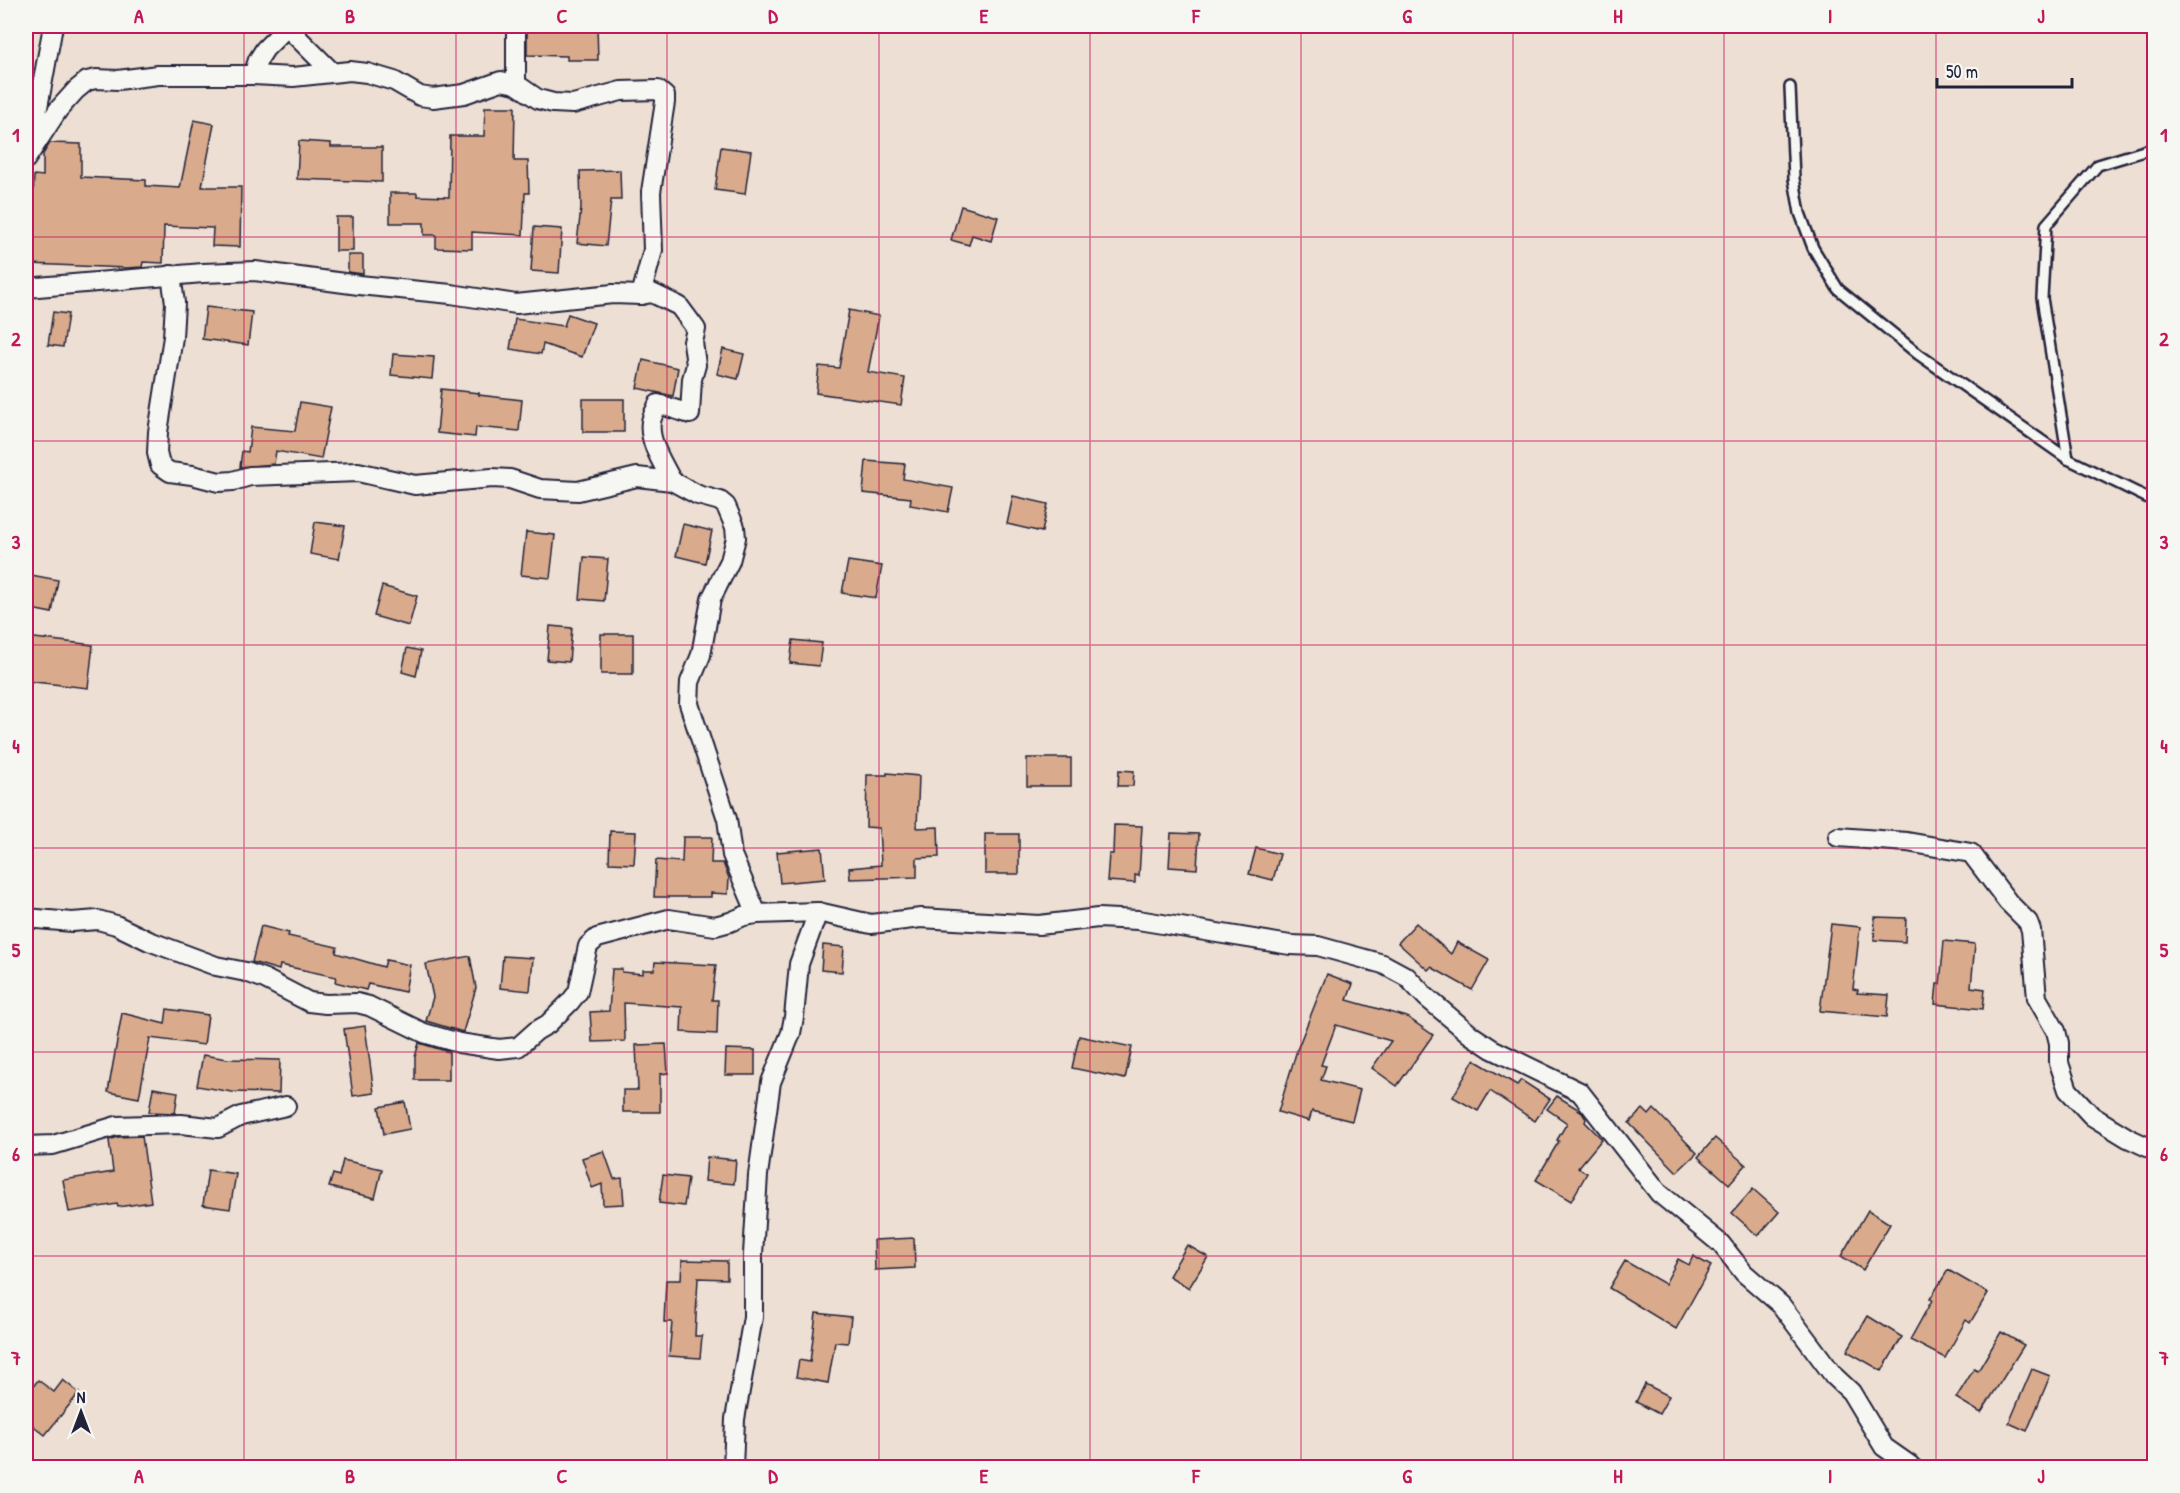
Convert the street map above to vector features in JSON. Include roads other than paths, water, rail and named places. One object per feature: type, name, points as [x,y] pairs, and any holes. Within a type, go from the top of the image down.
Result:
[{"type":"street","points":[[28,156],[53,26]]},
{"type":"street","points":[[516,26],[516,84]]},
{"type":"street","points":[[252,75],[265,49],[288,27],[332,72]]},
{"type":"street","points":[[28,156],[58,110],[87,81],[158,75],[293,77],[351,71],[394,81],[420,96],[433,98],[464,94],[501,81],[516,84],[538,99],[553,103],[573,104],[621,92],[658,90],[665,96],[651,192],[653,250],[641,295]]},
{"type":"street","points":[[26,288],[171,275],[255,271],[516,304],[613,294],[652,293],[680,306],[696,329],[693,342],[696,365],[692,379],[690,414],[658,404],[651,418],[654,441],[672,481]]},
{"type":"street","points":[[171,275],[174,303],[173,337],[158,432],[157,453],[160,465],[170,472],[219,482],[250,476],[358,472],[415,485],[492,478],[510,479],[540,489],[578,491],[637,477],[672,481],[698,495],[720,501],[726,506],[735,527],[736,538],[730,561],[711,599],[701,655],[690,682],[689,705],[727,819],[732,855],[757,914]]},
{"type":"street","points":[[1838,837],[1925,844],[1971,853],[2008,902],[2028,922],[2031,930],[2037,998],[2056,1031],[2060,1063],[2068,1090],[2092,1116],[2128,1138],[2154,1150]]},
{"type":"street","points":[[732,1467],[735,1419],[753,1317],[753,1254],[758,1175],[771,1082],[790,1033],[794,1017],[799,964],[818,912]]},
{"type":"street","points":[[26,918],[72,922],[98,920],[116,925],[149,941],[216,966],[246,972],[265,979],[309,1002],[357,1003],[369,1006],[424,1033],[459,1043],[499,1048],[518,1047],[548,1024],[570,1002],[578,992],[588,946],[597,938],[669,919],[716,926],[757,914],[818,912],[871,924],[921,918],[1039,925],[1098,918],[1138,920],[1290,945],[1318,946],[1383,964],[1407,977],[1434,1004],[1478,1040],[1580,1092],[1659,1193],[1721,1244],[1744,1273],[1781,1305],[1834,1376],[1851,1392],[1884,1447],[1914,1467]]},
{"type":"street","points":[[26,1146],[53,1145],[116,1126],[181,1124],[218,1128],[241,1116],[286,1106]]},
{"type":"lane","points":[[1790,87],[1794,179],[1800,213],[1813,248],[1838,289],[1918,354],[2068,459],[2154,501]]},
{"type":"lane","points":[[2068,459],[2043,298],[2046,225],[2098,165],[2154,148]]}]
